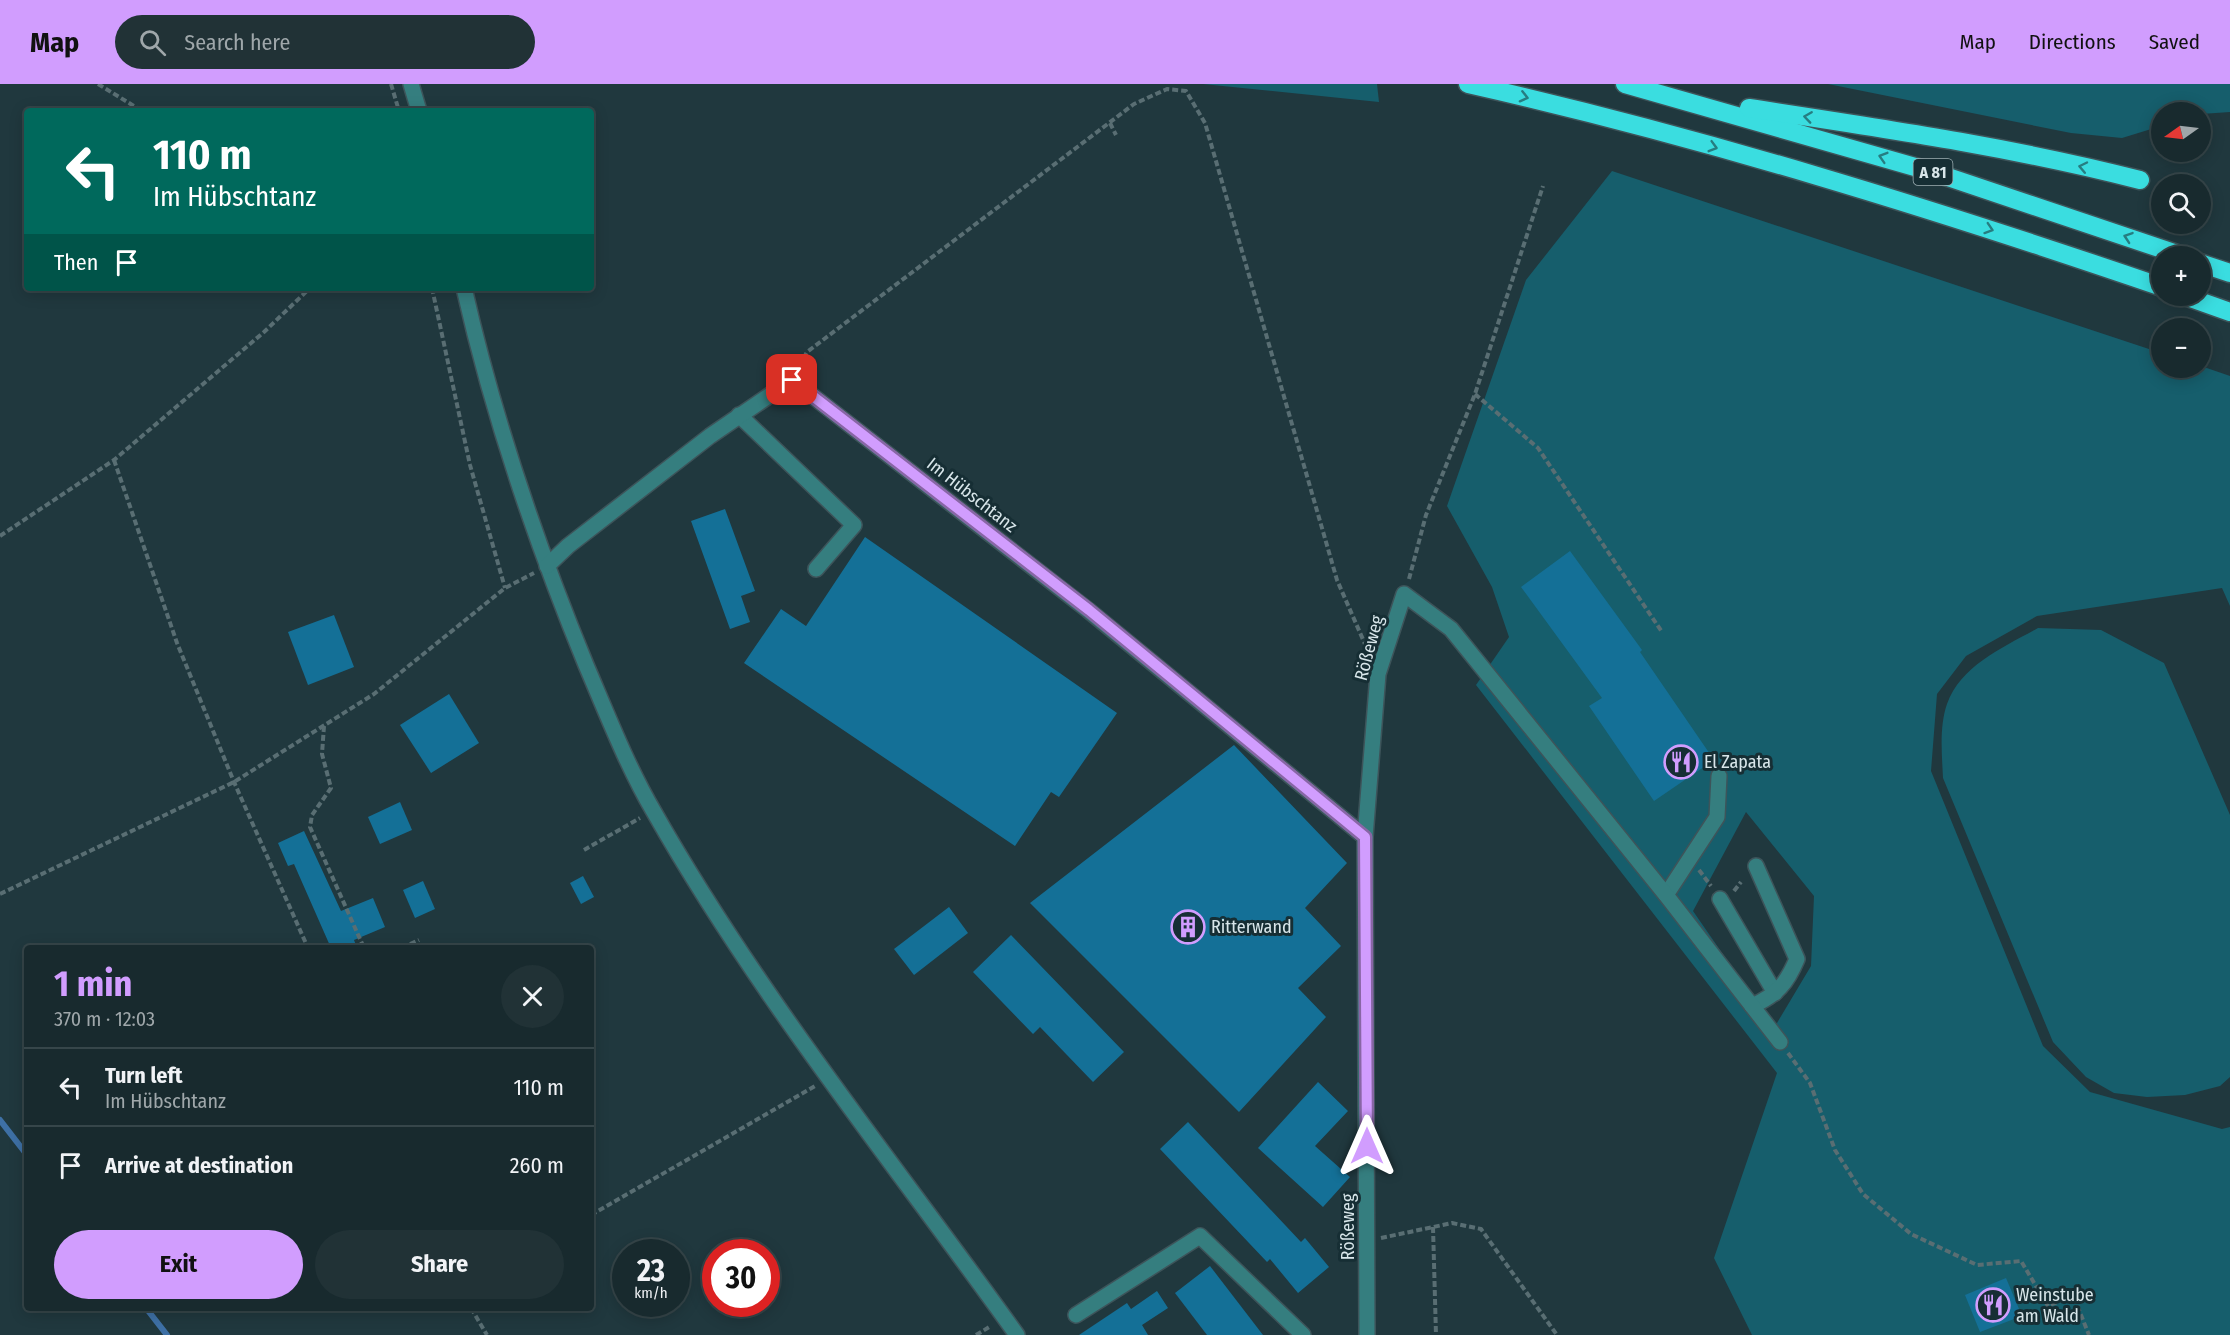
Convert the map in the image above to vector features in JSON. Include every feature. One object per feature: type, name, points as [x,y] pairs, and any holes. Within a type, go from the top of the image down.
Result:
[{"type":"highway","name":"A 81","points":[[1468,84],[1651,130],[1844,184],[2151,283]]},
{"type":"highway","name":"A 81","points":[[1625,84],[1936,173],[2153,246]]},
{"type":"highway","points":[[1678,98],[1866,125],[2041,158],[2140,180]]},
{"type":"highway","points":[[2211,266],[2230,273]]},
{"type":"highway","points":[[2211,305],[2230,312]]},
{"type":"street","points":[[411,84],[418,108]]},
{"type":"street","points":[[465,291],[504,436],[547,566],[614,732],[652,811],[732,939],[1017,1335]]},
{"type":"street","points":[[547,566],[568,546],[739,415],[792,380]]},
{"type":"street","name":"Im Hübschtanz","points":[[792,380],[1089,610],[1365,837]]},
{"type":"street","points":[[739,415],[854,525],[816,569]]},
{"type":"street","points":[[1404,594],[1451,629],[1666,894],[1780,1042]]},
{"type":"street","name":"Rößeweg","points":[[1367,1335],[1365,837],[1378,674],[1404,594]]},
{"type":"street","points":[[1666,894],[1717,817],[1719,776]]},
{"type":"street","points":[[1752,1006],[1775,993],[1786,983],[1797,958],[1755,866]]},
{"type":"street","points":[[1720,899],[1775,993]]},
{"type":"street","points":[[1076,1315],[1200,1236],[1303,1335]]},
{"type":"path","points":[[98,84],[137,108]]},
{"type":"path","points":[[391,84],[398,108]]},
{"type":"path","points":[[792,380],[807,352],[1134,104],[1167,89],[1186,91],[1205,123],[1337,580],[1378,674]]},
{"type":"path","points":[[1110,123],[1116,135]]},
{"type":"path","points":[[1404,594],[1426,515],[1475,394],[1543,186]]},
{"type":"path","points":[[0,536],[114,460],[264,332],[307,291]]},
{"type":"path","points":[[433,291],[470,465],[505,588]]},
{"type":"path","points":[[1475,394],[1538,448],[1662,632]]},
{"type":"path","points":[[114,460],[177,643],[234,782],[307,945]]},
{"type":"path","points":[[0,894],[234,782],[374,694],[505,588],[547,566]]},
{"type":"path","points":[[324,726],[322,754],[331,788],[312,815],[310,827],[363,945]]},
{"type":"path","points":[[584,850],[652,811]]},
{"type":"path","points":[[408,945],[419,940]]},
{"type":"path","points":[[1780,1042],[1810,1083],[1835,1150],[1863,1194],[1911,1234],[1977,1265],[2021,1260],[2048,1306],[2073,1295],[2089,1335]]},
{"type":"path","points":[[594,1213],[830,1078]]},
{"type":"path","points":[[1368,1241],[1452,1223],[1481,1229],[1557,1335]]},
{"type":"path","points":[[1432,1227],[1436,1335]]},
{"type":"path","points":[[473,1311],[487,1335]]},
{"type":"shaded area","points":[[1203,84],[1377,84],[1379,102]]},
{"type":"shaded area","points":[[1828,84],[2230,84],[2230,112],[2211,113],[2211,102],[2151,102],[2151,129],[2122,138],[2071,133]]},
{"type":"shaded area","points":[[1612,171],[2151,350],[2151,378],[2211,378],[2211,369],[2230,376],[2230,606],[2222,588],[2037,616],[1966,656],[1937,694],[1931,771],[2043,1046],[2090,1092],[2222,1129],[2230,1127],[2230,1335],[1752,1335],[1714,1258],[1777,1073],[1476,685],[1509,637],[1492,587],[1447,506],[1526,280]],"holes":[[[1746,812],[1814,896],[1811,966],[1774,1028],[1693,911]]]},
{"type":"shaded area","points":[[2038,628],[2101,630],[2164,663],[2230,815],[2230,1077],[2220,1086],[2185,1095],[2147,1097],[2114,1093],[2086,1077],[2053,1042],[1943,778],[1944,713],[1954,690],[1962,678],[1985,658]]},
{"type":"building","points":[[725,509],[755,591],[741,596],[750,622],[730,629],[691,521]]},
{"type":"building","points":[[865,537],[1117,713],[1059,797],[1051,792],[1015,846],[744,663],[781,609],[806,626]]},
{"type":"building","points":[[1570,551],[1642,650],[1640,652],[1714,760],[1654,801],[1589,706],[1602,698],[1521,587]]},
{"type":"building","points":[[334,615],[354,667],[308,685],[288,632]]},
{"type":"building","points":[[449,694],[479,743],[431,773],[400,725]]},
{"type":"building","name":"Ritterwand","points":[[1234,745],[1347,863],[1305,908],[1341,946],[1298,988],[1326,1017],[1239,1112],[1030,903]]},
{"type":"building","points":[[400,802],[412,830],[380,844],[368,817]]},
{"type":"building","points":[[304,831],[341,911],[373,898],[385,927],[354,940],[356,945],[330,945],[294,864],[288,866],[278,843]]},
{"type":"building","points":[[583,876],[594,897],[581,904],[570,883]]},
{"type":"building","points":[[423,881],[435,909],[415,918],[403,890]]},
{"type":"building","points":[[949,907],[968,933],[914,975],[894,949]]},
{"type":"building","points":[[1011,935],[1124,1052],[1093,1082],[1040,1027],[1033,1034],[973,972]]},
{"type":"building","points":[[1318,1082],[1348,1111],[1315,1146],[1350,1177],[1323,1207],[1258,1148]]},
{"type":"building","points":[[1188,1122],[1301,1242],[1305,1238],[1329,1267],[1298,1293],[1270,1259],[1267,1262],[1160,1149]]},
{"type":"building","points":[[1210,1266],[1263,1335],[1207,1335],[1175,1293]]},
{"type":"building","name":"Weinstube am Wald","points":[[2006,1278],[2022,1316],[1980,1332],[1965,1295]]},
{"type":"building","points":[[1157,1291],[1168,1308],[1142,1325],[1148,1335],[1079,1335],[1127,1303],[1131,1309]]},
{"type":"waterway","points":[[0,1120],[24,1151]]},
{"type":"waterway","points":[[148,1311],[167,1335]]},
{"type":"place","name":"El Zapata","points":[[1681,762]]},
{"type":"place","name":"Ritterwand","points":[[1188,927]]},
{"type":"place","name":"Weinstube am Wald","points":[[1993,1305]]},
{"type":"route","points":[[792,380],[1089,610],[1365,837],[1367,1146]]}]
